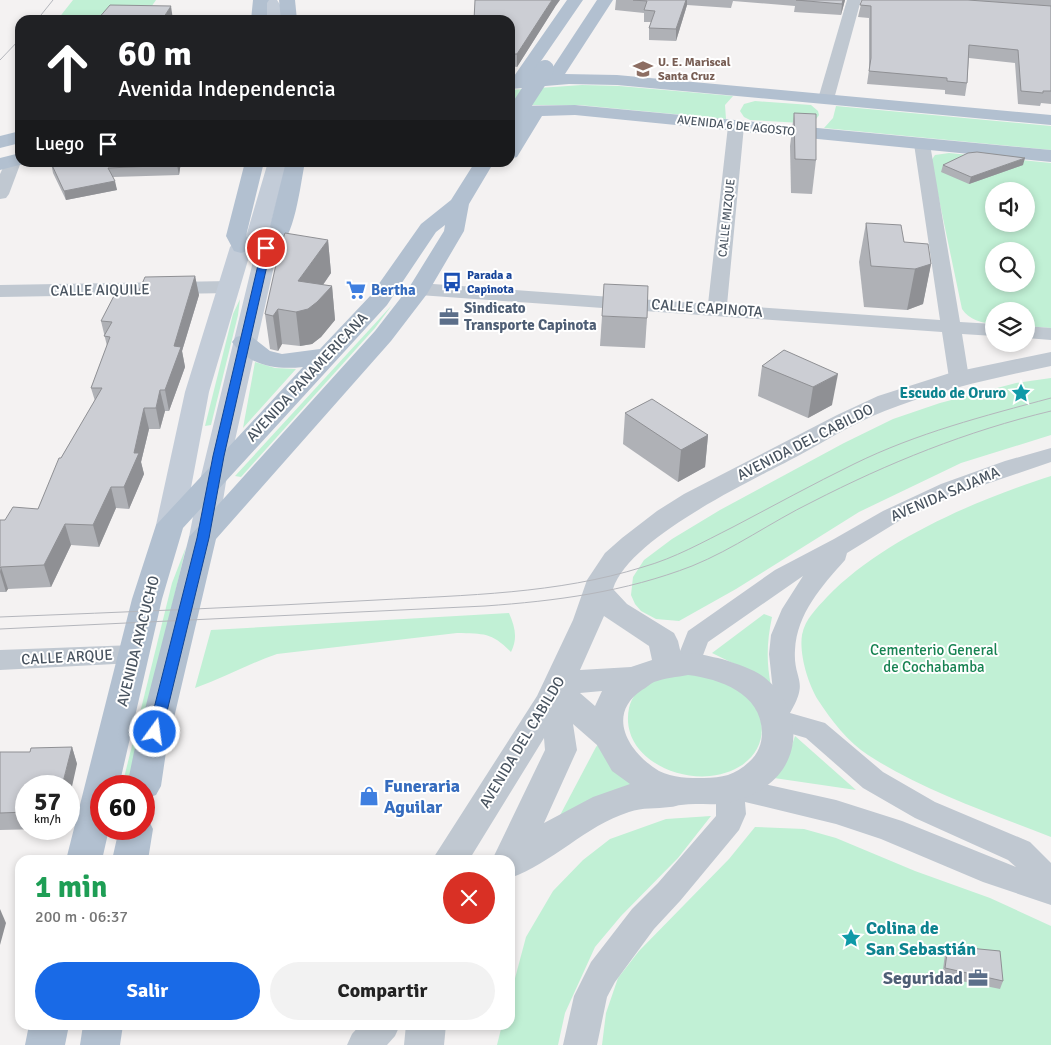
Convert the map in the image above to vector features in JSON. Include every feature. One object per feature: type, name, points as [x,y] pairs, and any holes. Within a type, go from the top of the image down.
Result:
[{"type":"main road","points":[[553,80],[605,0]]},
{"type":"main road","points":[[515,115],[560,46],[585,1]]},
{"type":"main road","points":[[515,83],[585,1]]},
{"type":"main road","points":[[259,15],[258,2],[274,5],[284,15]]},
{"type":"main road","points":[[515,84],[587,78],[617,80],[1051,120]]},
{"type":"main road","points":[[736,126],[732,107],[751,92]]},
{"type":"main road","points":[[800,132],[825,121],[828,116],[825,107],[826,99]]},
{"type":"main road","points":[[515,145],[537,110]]},
{"type":"main road","name":"AVENIDA 6 DE AGOSTO","points":[[515,111],[585,111],[1051,156]]},
{"type":"main road","points":[[0,136],[15,133]]},
{"type":"main road","points":[[0,142],[15,138]]},
{"type":"main road","points":[[254,167],[236,236],[255,244]]},
{"type":"main road","points":[[146,775],[203,538],[214,476],[244,342],[255,244],[277,167]]},
{"type":"main road","points":[[170,525],[197,392],[230,288],[255,244],[278,236],[295,167]]},
{"type":"main road","points":[[428,228],[431,213],[462,167]]},
{"type":"main road","name":"AVENIDA PANAMERICANA","points":[[170,525],[379,300],[428,228],[459,204],[482,167]]},
{"type":"main road","points":[[454,231],[471,216],[501,167]]},
{"type":"main road","name":"AVENIDA PANAMERICANA","points":[[203,538],[383,336],[419,289],[454,231],[459,204]]},
{"type":"main road","points":[[244,342],[252,352],[261,357],[283,362],[303,361],[326,355]]},
{"type":"main road","name":"AVENIDA AYACUCHO","points":[[105,775],[147,600],[170,525]]},
{"type":"main road","name":"AVENIDA AYACUCHO","points":[[85,855],[90,836]]},
{"type":"main road","points":[[131,855],[134,840]]},
{"type":"main road","points":[[45,1045],[48,1030]]},
{"type":"main road","points":[[100,1045],[102,1030]]},
{"type":"street","points":[[826,99],[854,0]]},
{"type":"street","name":"CALLE MIZQUE","points":[[717,309],[736,126]]},
{"type":"street","points":[[922,144],[959,378]]},
{"type":"street","points":[[0,194],[9,161]]},
{"type":"street","name":"CALLE AIQUILE","points":[[0,291],[230,288]]},
{"type":"street","name":"CALLE CAPINOTA","points":[[419,289],[985,329]]},
{"type":"street","points":[[1035,333],[1051,334]]},
{"type":"street","name":"AVENIDA DEL CABILDO","points":[[453,855],[555,691],[588,620],[601,580],[615,560],[632,544],[667,517],[694,500],[887,400],[959,378],[1051,359]]},
{"type":"street","name":"AVENIDA SAJAMA","points":[[678,665],[697,637],[784,576],[843,545],[891,516],[949,489],[1013,466],[1051,455]]},
{"type":"street","name":"AVENIDA SAJAMA","points":[[776,717],[787,691],[782,651],[786,626],[794,606],[808,586],[843,545]]},
{"type":"street","points":[[598,592],[617,611],[664,641],[678,665]]},
{"type":"street","name":"CALLE ARQUE","points":[[0,660],[134,654]]},
{"type":"street","points":[[688,793],[666,788],[645,779],[628,767],[615,752],[608,736],[606,719],[610,703],[619,689],[633,678],[650,670],[678,665],[707,666],[744,680],[759,691],[770,705],[776,717],[780,735],[776,752],[767,767],[752,780],[728,789]]},
{"type":"street","points":[[555,691],[633,678]]},
{"type":"street","points":[[555,691],[608,736]]},
{"type":"street","points":[[513,855],[561,750],[555,691]]},
{"type":"street","points":[[776,717],[815,730],[873,780],[925,810],[1019,851],[1051,883]]},
{"type":"street","points":[[580,1045],[590,996],[603,972],[643,918],[669,892],[728,822],[732,813],[728,789]]},
{"type":"street","points":[[515,859],[563,830],[624,799],[637,795],[728,789],[778,797],[854,818],[891,830],[994,873],[1051,892]]},
{"type":"street","points":[[364,1045],[378,1030]]},
{"type":"street","points":[[424,1045],[426,1030]]},
{"type":"green space","points":[[73,0],[156,0],[146,15],[61,15]]},
{"type":"green space","points":[[582,85],[619,86],[733,96],[725,105],[726,119],[579,105],[515,105],[515,90]]},
{"type":"green space","points":[[755,101],[811,105],[818,111],[819,115],[814,122],[801,123],[750,120],[744,117],[740,111],[744,104]]},
{"type":"green space","points":[[836,106],[1051,126],[1051,150],[824,128],[833,118]]},
{"type":"green space","points":[[949,153],[1051,163],[1051,328],[1035,327],[1035,302],[985,302],[985,323],[968,316],[962,309],[931,161],[935,155]]},
{"type":"green space","points":[[240,299],[238,315],[211,425],[205,426],[233,314]]},
{"type":"green space","points":[[392,305],[375,328],[241,477],[235,476]]},
{"type":"green space","points":[[255,362],[275,368],[296,369],[243,428]]},
{"type":"green space","points":[[1051,378],[1051,435],[961,463],[859,512],[736,589],[679,621],[656,619],[641,611],[635,604],[631,595],[633,577],[644,560],[672,539],[720,510],[844,443],[893,419],[940,403],[1016,383]]},
{"type":"green space","name":"Cementerio General de Cochabamba","points":[[1051,476],[1051,837],[911,780],[861,750],[834,723],[814,693],[805,669],[801,643],[806,624],[815,610],[849,576],[875,557],[931,524],[992,497]]},
{"type":"green space","points":[[186,547],[132,775],[125,775],[172,583]]},
{"type":"green space","points":[[509,613],[515,632],[511,652],[493,637],[457,633],[277,654],[195,688],[211,630]]},
{"type":"green space","points":[[764,614],[772,617],[768,651],[771,686],[755,674],[712,653]]},
{"type":"green space","points":[[698,671],[746,692],[756,707],[761,721],[762,734],[758,747],[751,758],[726,773],[695,776],[664,768],[640,750],[632,738],[628,724],[630,704],[642,686],[660,678]]},
{"type":"green space","points":[[795,736],[856,790],[774,778],[790,751]]},
{"type":"green space","points":[[600,742],[638,786],[557,821],[596,747]]},
{"type":"green space","points":[[711,816],[678,858],[621,916],[595,947],[565,1013],[558,1045],[497,1045],[501,1030],[515,1030],[515,978],[526,937],[553,891],[583,860],[610,839],[666,819]]},
{"type":"green space","name":"Colina de San Sebastián","points":[[755,827],[804,829],[836,838],[915,871],[990,898],[1051,926],[1051,1045],[602,1045],[606,1013],[618,978],[639,951],[729,859]]},
{"type":"building","points":[[475,0],[552,0],[517,54],[515,54],[515,15],[474,15]]},
{"type":"building","points":[[633,0],[686,0],[676,29],[649,28],[655,11],[644,10],[647,1]]},
{"type":"building","points":[[796,0],[843,0],[842,4]]},
{"type":"building","points":[[862,0],[968,0],[1051,6],[1051,91],[1043,91],[1043,93],[1021,91],[1018,50],[969,45],[967,83],[947,81],[947,78],[869,71],[871,58],[871,6],[860,5]]},
{"type":"building","points":[[110,5],[171,6],[165,15],[101,15]]},
{"type":"building","points":[[794,113],[816,114],[816,160],[795,159]]},
{"type":"building","points":[[977,152],[1025,158],[971,177],[943,165],[968,153]]},
{"type":"building","points":[[53,167],[131,167],[108,168],[115,181],[64,191]]},
{"type":"building","points":[[866,223],[901,225],[904,242],[928,244],[931,264],[915,269],[871,266]]},
{"type":"building","points":[[285,233],[328,240],[298,281],[332,286],[308,309],[296,312],[278,309],[273,316],[265,314],[279,251]]},
{"type":"building","points":[[195,276],[174,346],[181,347],[165,390],[160,390],[156,408],[144,408],[134,453],[139,453],[124,487],[111,487],[93,525],[65,524],[44,565],[0,568],[0,520],[5,520],[13,507],[38,509],[59,458],[61,458],[102,388],[91,388],[110,337],[104,336],[112,322],[101,321],[116,292],[138,293],[145,277]]},
{"type":"building","points":[[604,284],[648,286],[647,318],[602,316]]},
{"type":"building","points":[[784,350],[838,374],[813,387],[762,366]]},
{"type":"building","points":[[652,399],[708,435],[681,450],[625,413]]},
{"type":"building","points":[[72,747],[65,775],[15,775],[15,812],[0,813],[0,752],[30,752],[31,748]]},
{"type":"building","points":[[948,946],[1000,951],[1003,981],[945,968]]},
{"type":"tram line","points":[[41,15],[53,0]]},
{"type":"tram line","points":[[0,60],[15,44]]},
{"type":"tram line","points":[[0,617],[444,597],[511,592],[578,583],[643,567],[678,554],[839,472],[902,443],[951,426],[1051,398]]},
{"type":"tram line","points":[[0,629],[485,606],[564,598],[616,589],[667,575],[708,559],[812,502],[899,461],[989,428],[1051,411]]},
{"type":"place","name":"U. E. Mariscal Santa Cruz","points":[[643,69]]},
{"type":"place","name":"Parada a Capinota","points":[[452,282]]},
{"type":"place","name":"Bertha","points":[[356,290]]},
{"type":"place","name":"Sindicato Transporte Capinota","points":[[449,317]]},
{"type":"place","name":"Escudo de Oruro","points":[[1021,393]]},
{"type":"place","name":"Funeraria Aguilar","points":[[369,796]]},
{"type":"place","name":"Colina de San Sebastián","points":[[851,938]]},
{"type":"place","name":"Seguridad","points":[[978,978]]},
{"type":"route","points":[[155,732],[203,538],[218,456],[266,248]]}]
